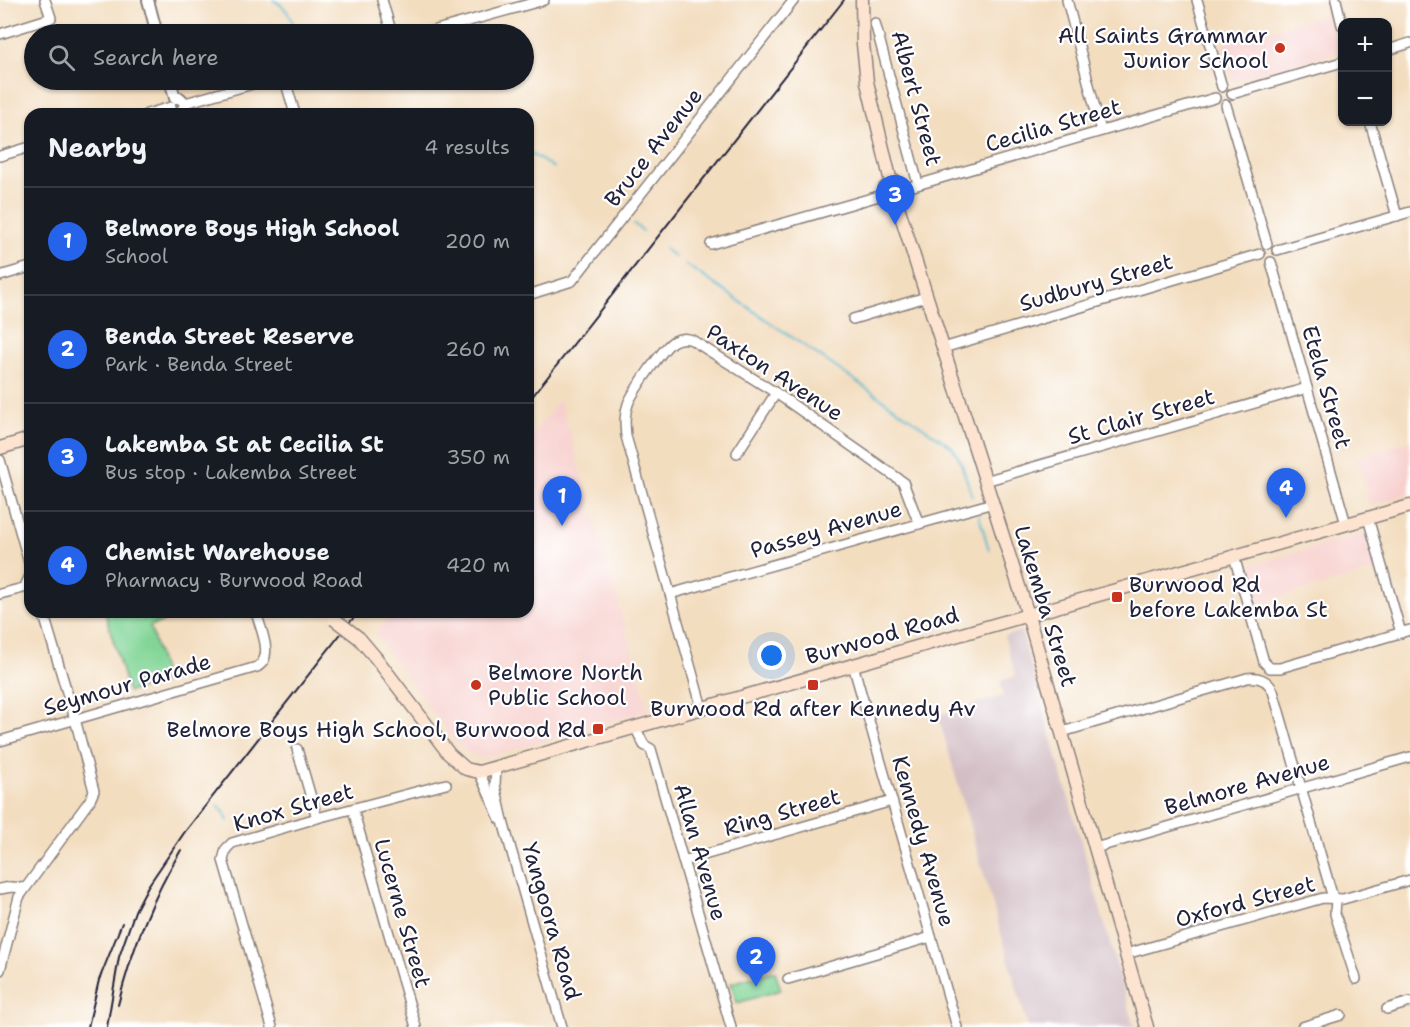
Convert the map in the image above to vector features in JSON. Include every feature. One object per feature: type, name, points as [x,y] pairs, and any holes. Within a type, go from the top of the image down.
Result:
[{"type":"main road","name":"Albert Street","points":[[862,0],[867,82],[894,191]]},
{"type":"main road","name":"Lakemba Street","points":[[894,191],[1028,615],[1147,1027]]},
{"type":"main road","points":[[0,448],[24,441]]},
{"type":"main road","name":"Burwood Road","points":[[478,772],[1410,506]]},
{"type":"main road","points":[[334,618],[359,638],[376,658],[449,754],[466,769],[478,772]]},
{"type":"street","points":[[32,24],[51,18],[45,0]]},
{"type":"street","points":[[148,0],[155,24]]},
{"type":"street","points":[[382,0],[389,24]]},
{"type":"street","points":[[459,24],[544,0]]},
{"type":"street","name":"Bruce Avenue","points":[[534,293],[572,281],[794,0]]},
{"type":"street","points":[[1067,0],[1101,132]]},
{"type":"street","points":[[1197,0],[1222,87]]},
{"type":"street","points":[[1336,0],[1340,18]]},
{"type":"street","name":"Albert Street","points":[[875,23],[918,184]]},
{"type":"street","points":[[0,34],[24,26]]},
{"type":"street","points":[[1392,49],[1410,43]]},
{"type":"street","points":[[1232,94],[1338,63]]},
{"type":"street","points":[[1222,87],[1230,89],[1232,94],[1232,99],[1226,105]]},
{"type":"street","points":[[1222,87],[1216,92],[1215,98],[1218,103],[1226,105]]},
{"type":"street","points":[[173,90],[178,107],[234,90]]},
{"type":"street","points":[[288,90],[293,108]]},
{"type":"street","name":"Cecilia Street","points":[[711,244],[1215,98]]},
{"type":"street","points":[[1226,105],[1267,244]]},
{"type":"street","points":[[1371,126],[1397,216]]},
{"type":"street","points":[[0,156],[24,149]]},
{"type":"street","points":[[1277,250],[1410,212]]},
{"type":"street","points":[[1267,244],[1275,246],[1277,250],[1276,258],[1271,261],[1263,260],[1260,254],[1262,247],[1267,244]]},
{"type":"street","name":"Sudbury Street","points":[[943,348],[1260,254]]},
{"type":"street","name":"Etela Street","points":[[1271,261],[1346,524]]},
{"type":"street","points":[[0,276],[24,269]]},
{"type":"street","points":[[853,319],[927,297]]},
{"type":"street","name":"Paxton Avenue","points":[[702,708],[626,436],[625,417],[628,402],[673,341],[687,338],[776,393],[903,482],[919,524]]},
{"type":"street","name":"St Clair Street","points":[[985,481],[1307,388]]},
{"type":"street","points":[[737,453],[776,393]]},
{"type":"street","points":[[0,460],[24,545]]},
{"type":"street","name":"Passey Avenue","points":[[670,594],[993,503]]},
{"type":"street","points":[[1234,556],[1264,662],[1270,668],[1280,668],[1405,632],[1368,518]]},
{"type":"street","points":[[0,594],[24,590]]},
{"type":"street","points":[[0,970],[16,906],[25,888],[93,796],[93,785],[45,618]]},
{"type":"street","name":"Seymour Parade","points":[[0,741],[257,668],[264,662],[267,654],[258,618]]},
{"type":"street","name":"Kennedy Avenue","points":[[853,665],[957,1027]]},
{"type":"street","points":[[1062,732],[1247,678],[1254,677],[1264,680],[1273,691],[1334,899],[1335,914],[1356,979]]},
{"type":"street","name":"Allan Avenue","points":[[635,727],[642,736],[644,745],[651,749],[731,1027]]},
{"type":"street","points":[[297,749],[317,818]]},
{"type":"street","name":"Belmore Avenue","points":[[1095,848],[1410,757]]},
{"type":"street","name":"Yangoora Road","points":[[496,767],[495,785],[504,825],[562,1027]]},
{"type":"street","name":"Yangoora Road","points":[[478,772],[504,825]]},
{"type":"street","name":"Knox Street","points":[[272,1027],[223,860],[226,849],[232,843],[446,784]]},
{"type":"street","name":"Ring Street","points":[[683,861],[892,801]]},
{"type":"street","name":"Lucerne Street","points":[[353,810],[416,1027]]},
{"type":"street","name":"Oxford Street","points":[[1126,954],[1323,898],[1334,899],[1410,880]]},
{"type":"street","points":[[0,889],[25,888]]},
{"type":"street","points":[[788,979],[931,937]]},
{"type":"street","points":[[1387,1009],[1410,1002]]},
{"type":"street","points":[[1302,1027],[1341,1015]]},
{"type":"shaded area","name":"All Saints Grammar Junior School","points":[[1327,14],[1338,52],[1233,81],[1222,43]]},
{"type":"shaded area","points":[[560,399],[649,711],[484,758],[466,751],[451,736],[375,634],[388,618],[534,618],[534,433]]},
{"type":"shaded area","points":[[1410,441],[1410,494],[1370,505],[1357,457]]},
{"type":"shaded area","points":[[1366,533],[1376,570],[1255,604],[1245,567]]},
{"type":"shaded area","points":[[1021,631],[1134,1027],[1028,1027],[938,715],[1004,696],[1000,681],[1016,676],[1004,636]]},
{"type":"green space","points":[[107,618],[164,618],[165,621],[150,626],[166,681],[128,692]]},
{"type":"green space","points":[[775,971],[781,990],[737,1003],[731,983]]},
{"type":"waterway","points":[[273,0],[286,10],[293,24]]},
{"type":"waterway","points":[[534,156],[554,168]]},
{"type":"waterway","points":[[634,224],[643,231]]},
{"type":"waterway","points":[[664,248],[675,257]]},
{"type":"waterway","points":[[685,264],[952,447],[960,460],[972,496]]},
{"type":"waterway","points":[[979,516],[989,550]]},
{"type":"waterway","points":[[218,806],[228,821]]},
{"type":"railway","points":[[534,394],[844,0]]},
{"type":"railway","points":[[107,1027],[119,957],[135,911],[148,886],[184,833],[353,618]]},
{"type":"railway","points":[[118,1005],[144,925],[160,887],[181,850]]},
{"type":"railway","points":[[88,1027],[99,980],[122,923]]},
{"type":"place","name":"All Saints Grammar Junior School","points":[[1280,48]]},
{"type":"place","name":"Lakemba St at Cecilia St","points":[[895,225]]},
{"type":"place","name":"Chemist Warehouse","points":[[1286,518]]},
{"type":"place","name":"Belmore Boys High School","points":[[562,526]]},
{"type":"place","name":"Burwood Rd before Lakemba St","points":[[1117,597]]},
{"type":"place","name":"Belmore North Public School","points":[[476,685]]},
{"type":"place","name":"Burwood Rd after Kennedy Av","points":[[813,685]]},
{"type":"place","name":"Belmore Boys High School, Burwood Rd","points":[[598,729]]},
{"type":"place","name":"Benda Street Reserve","points":[[756,987]]}]
